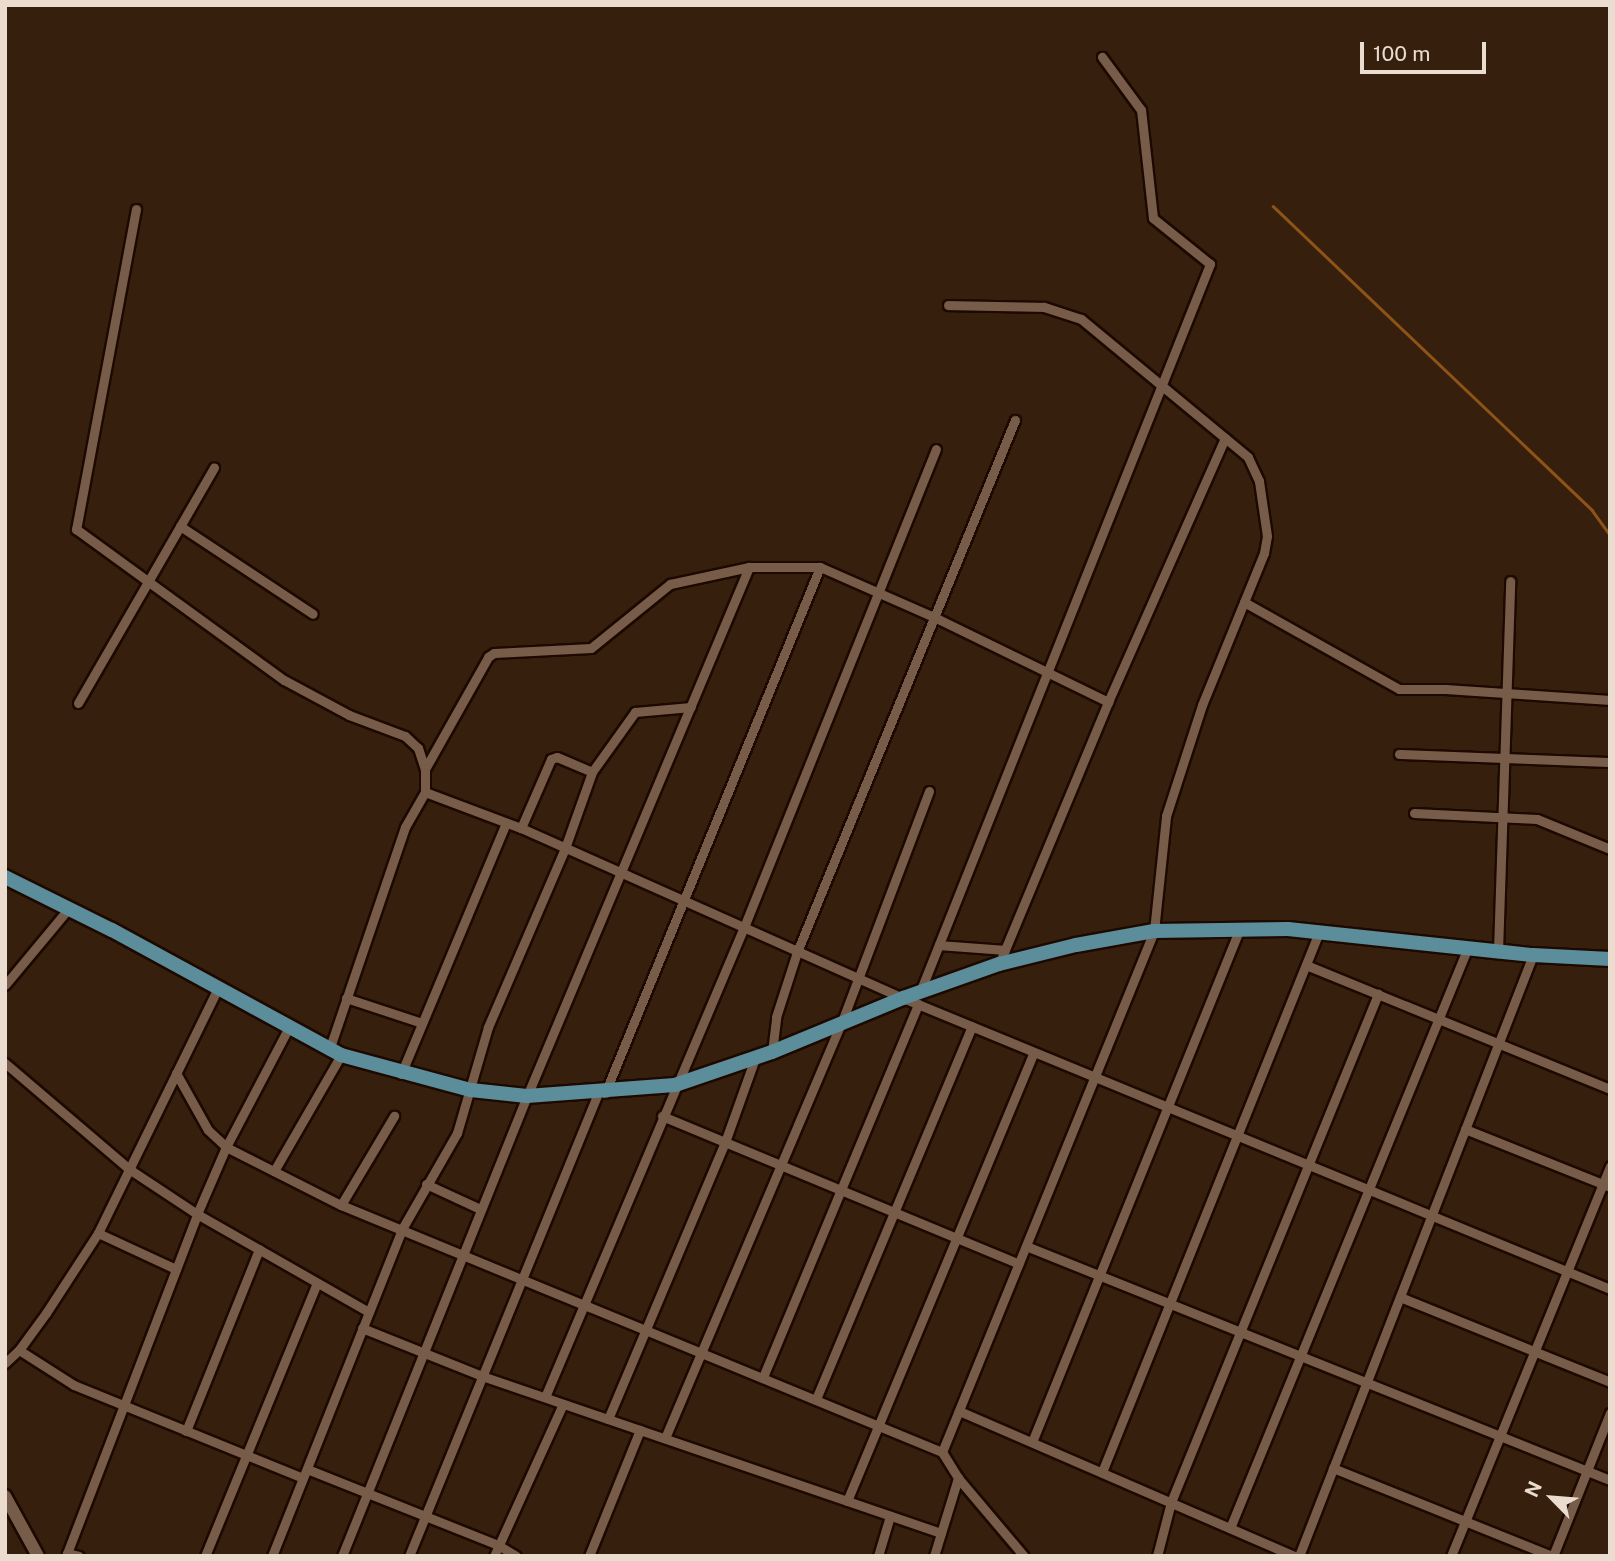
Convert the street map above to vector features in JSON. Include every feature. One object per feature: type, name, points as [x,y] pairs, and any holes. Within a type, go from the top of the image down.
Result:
[{"type":"main road","points":[[5,877],[69,908],[335,1053],[401,1074],[471,1090],[527,1096],[675,1086],[772,1052],[903,998],[919,998],[999,964],[1076,945],[1154,931],[1240,928],[1319,932],[1534,955],[1610,959]]},
{"type":"main road","points":[[5,1496],[38,1556]]},
{"type":"street","points":[[763,1377],[919,998],[1210,264],[1153,218],[1140,110],[1102,57]]},
{"type":"street","points":[[136,209],[76,529],[284,680],[349,715],[405,736],[418,748],[425,769],[425,792],[405,827],[346,998],[335,1053],[274,1171]]},
{"type":"street","points":[[942,1452],[1154,931],[1166,816],[1202,705],[1264,553],[1267,536],[1259,481],[1248,457],[1081,320],[1043,307],[948,305]]},
{"type":"street","points":[[772,1052],[776,1017],[797,953],[1015,420]]},
{"type":"street","points":[[999,964],[1108,702],[1225,438]]},
{"type":"street","points":[[545,1397],[744,927],[876,591],[936,449]]},
{"type":"street","points":[[78,703],[214,467]]},
{"type":"street","points":[[180,526],[313,614]]},
{"type":"street","points":[[425,769],[488,657],[494,653],[591,648],[670,584],[749,567],[820,567],[934,617],[1108,702]]},
{"type":"street","points":[[342,1556],[480,1209],[749,567]]},
{"type":"street","points":[[409,1556],[522,1277],[602,1093],[820,567]]},
{"type":"street","points":[[1498,951],[1510,581]]},
{"type":"street","points":[[1244,602],[1399,689],[1610,700]]},
{"type":"street","points":[[272,1556],[401,1228],[457,1133],[488,1027],[565,848],[592,772],[635,712],[691,707]]},
{"type":"street","points":[[1399,754],[1610,762]]},
{"type":"street","points":[[521,828],[551,759],[557,757],[592,772]]},
{"type":"street","points":[[665,1438],[841,1024],[856,978],[929,791]]},
{"type":"street","points":[[425,792],[521,828],[903,998]]},
{"type":"street","points":[[1414,813],[1537,819],[1610,849]]},
{"type":"street","points":[[401,1074],[506,823]]},
{"type":"street","points":[[5,985],[69,908]]},
{"type":"street","points":[[1032,1443],[1240,928]]},
{"type":"street","points":[[1101,1472],[1319,932]]},
{"type":"street","points":[[939,945],[1005,950]]},
{"type":"street","points":[[1230,1528],[1468,947]]},
{"type":"street","points":[[959,1411],[1297,1556],[1334,1468],[1534,955]]},
{"type":"street","points":[[1306,965],[1610,1089]]},
{"type":"street","points":[[5,1363],[19,1350],[98,1233],[217,990]]},
{"type":"street","points":[[1157,1556],[1171,1502],[1378,994]]},
{"type":"street","points":[[346,998],[422,1023]]},
{"type":"street","points":[[919,998],[972,1026],[1610,1289]]},
{"type":"street","points":[[816,1399],[972,1026]]},
{"type":"street","points":[[79,1556],[66,1554],[197,1214],[226,1147],[288,1029]]},
{"type":"street","points":[[847,1501],[1034,1052]]},
{"type":"street","points":[[608,1419],[725,1142],[755,1058]]},
{"type":"street","points":[[5,1063],[129,1170],[197,1214],[367,1311]]},
{"type":"street","points":[[176,1073],[208,1130],[226,1147],[341,1205],[522,1277],[942,1452],[958,1478],[1024,1556]]},
{"type":"street","points":[[341,1205],[394,1116]]},
{"type":"street","points":[[662,1116],[1019,1264]]},
{"type":"street","points":[[1465,1129],[1606,1186]]},
{"type":"street","points":[[1451,1556],[1567,1271],[1606,1186],[1610,1166]]},
{"type":"street","points":[[426,1184],[480,1209]]},
{"type":"street","points":[[98,1233],[176,1269]]},
{"type":"street","points":[[1026,1246],[1610,1480]]},
{"type":"street","points":[[187,1431],[259,1250]]},
{"type":"street","points":[[205,1556],[317,1283]]},
{"type":"street","points":[[1400,1297],[1610,1382]]},
{"type":"street","points":[[362,1328],[482,1376],[941,1533]]},
{"type":"street","points":[[19,1350],[58,1377],[124,1405],[248,1456],[367,1494],[498,1545],[516,1556]]},
{"type":"street","points":[[494,1556],[563,1404]]},
{"type":"street","points":[[1334,1468],[1553,1556],[1610,1413]]},
{"type":"street","points":[[589,1556],[640,1430]]},
{"type":"street","points":[[934,1556],[958,1478]]},
{"type":"street","points":[[878,1556],[890,1516]]},
{"type":"waterway","points":[[1273,206],[1592,510],[1610,535]]}]
